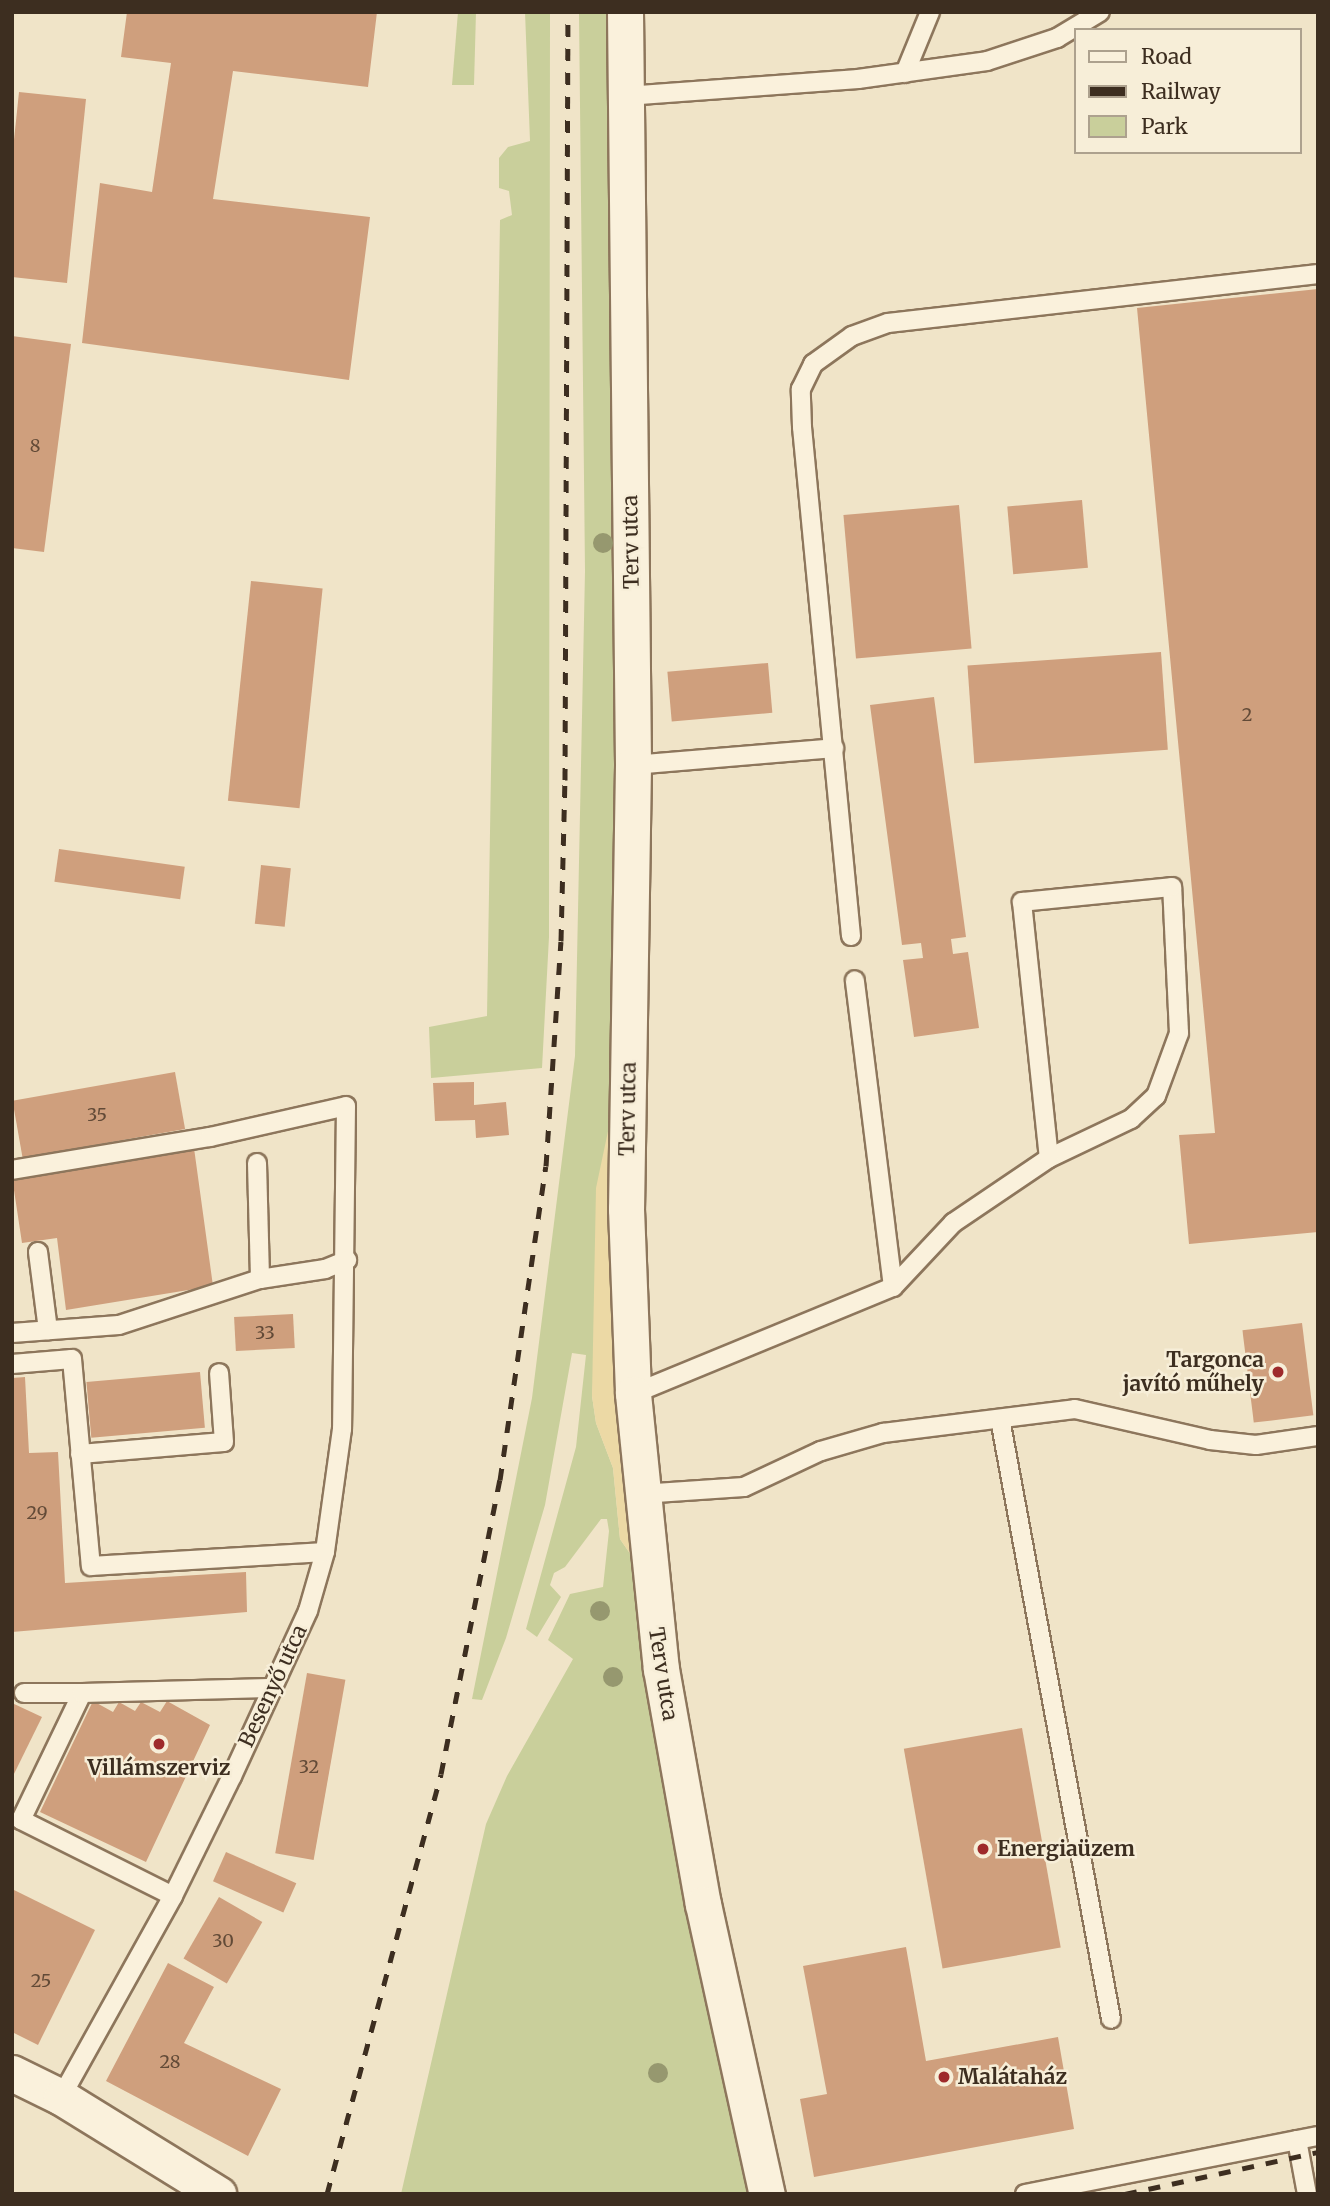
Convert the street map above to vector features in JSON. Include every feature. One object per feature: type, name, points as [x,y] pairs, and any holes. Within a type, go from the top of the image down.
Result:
[{"type":"street","name":"Terv utca","points":[[625,12],[633,765],[626,1209],[633,1394],[641,1494],[661,1669],[698,1878],[767,2194]]},
{"type":"street","points":[[12,2073],[61,2096],[218,2194]]},
{"type":"lane","points":[[905,73],[930,12]]},
{"type":"lane","points":[[626,96],[905,73],[1021,52],[1100,12]]},
{"type":"lane","points":[[851,936],[802,427],[801,389],[813,364],[852,336],[888,323],[1318,274]]},
{"type":"lane","points":[[633,765],[834,748]]},
{"type":"lane","points":[[633,1394],[893,1287],[953,1223],[1049,1158],[1146,1109],[1167,1076],[1179,1033],[1180,1004],[1172,887],[1022,902],[1049,1158]]},
{"type":"lane","points":[[855,980],[893,1287]]},
{"type":"lane","name":"Besenyő utca","points":[[12,1170],[210,1137],[346,1107],[347,1260],[342,1429],[325,1552],[308,1611],[269,1688],[173,1896],[61,2096]]},
{"type":"lane","points":[[257,1163],[260,1279]]},
{"type":"lane","points":[[38,1252],[48,1330]]},
{"type":"lane","points":[[12,1333],[119,1325],[260,1279],[347,1260]]},
{"type":"lane","points":[[12,1364],[72,1359],[91,1566],[325,1552]]},
{"type":"lane","points":[[80,1454],[224,1442],[219,1373]]},
{"type":"lane","points":[[641,1494],[744,1487],[847,1442],[1075,1409],[1209,1440],[1255,1445],[1318,1436]]},
{"type":"lane","points":[[1000,1419],[1111,2019]]},
{"type":"lane","points":[[24,1693],[269,1688]]},
{"type":"lane","points":[[82,1693],[21,1820],[173,1896]]},
{"type":"lane","points":[[1025,2194],[1318,2136]]},
{"type":"lane","points":[[1297,2140],[1307,2194]]},
{"type":"green space","points":[[458,12],[476,12],[474,85],[452,85]]},
{"type":"green space","points":[[525,12],[550,12],[549,937],[542,1068],[431,1078],[429,1027],[487,1016],[500,220],[512,215],[509,191],[499,188],[499,158],[508,147],[530,141]]},
{"type":"green space","points":[[579,12],[646,12],[622,72],[610,1094],[615,1098],[592,1396],[596,1423],[613,1468],[620,1539],[631,1555],[673,1846],[752,2194],[401,2194],[486,1824],[507,1776],[573,1659],[548,1640],[570,1594],[603,1587],[609,1531],[607,1519],[601,1519],[565,1567],[554,1573],[550,1585],[561,1597],[537,1637],[526,1629],[576,1447],[586,1355],[572,1353],[545,1505],[506,1638],[482,1700],[472,1699],[532,1398],[575,1056],[585,571]]},
{"type":"sand","points":[[615,1098],[615,1390],[631,1555],[620,1539],[613,1468],[596,1423],[592,1396],[596,1188]]},
{"type":"building","points":[[127,12],[377,12],[368,87],[233,71],[213,199],[370,217],[349,380],[82,343],[100,183],[152,192],[171,63],[121,57]]},
{"type":"building","points":[[19,92],[86,99],[67,283],[12,277],[12,159]]},
{"type":"building","points":[[1318,289],[1318,1232],[1189,1244],[1179,1135],[1215,1133],[1137,308]]},
{"type":"building","points":[[12,336],[71,344],[44,552],[12,548]]},
{"type":"building","points":[[1082,500],[1088,568],[1013,574],[1007,507]]},
{"type":"building","points":[[959,505],[972,648],[856,659],[843,515]]},
{"type":"building","points":[[251,581],[323,589],[300,808],[228,801]]},
{"type":"building","points":[[1161,652],[1168,750],[974,763],[967,666]]},
{"type":"building","points":[[768,663],[772,713],[672,722],[667,672]]},
{"type":"building","points":[[934,697],[966,937],[951,939],[953,954],[968,952],[979,1028],[914,1037],[903,960],[923,958],[921,943],[902,945],[870,705]]},
{"type":"building","points":[[59,849],[185,867],[180,899],[54,882]]},
{"type":"building","points":[[261,865],[291,868],[285,927],[255,924]]},
{"type":"building","points":[[175,1072],[185,1129],[23,1158],[13,1101]]},
{"type":"building","points":[[474,1082],[474,1105],[506,1102],[509,1135],[476,1138],[475,1120],[435,1121],[433,1083]]},
{"type":"building","points":[[194,1148],[213,1286],[66,1310],[57,1238],[22,1243],[12,1177]]},
{"type":"building","points":[[293,1314],[295,1348],[236,1351],[234,1317]]},
{"type":"building","name":"Targonca javító műhely","points":[[1302,1323],[1313,1415],[1254,1423],[1242,1330]]},
{"type":"building","points":[[200,1372],[205,1428],[91,1438],[86,1382]]},
{"type":"building","points":[[25,1377],[29,1453],[58,1452],[65,1583],[246,1572],[247,1612],[12,1632],[12,1378]]},
{"type":"building","points":[[307,1673],[345,1680],[314,1860],[275,1853]]},
{"type":"building","points":[[93,1701],[113,1712],[119,1702],[135,1711],[141,1702],[160,1712],[167,1701],[210,1725],[146,1862],[40,1812]]},
{"type":"building","points":[[12,1703],[42,1717],[12,1778]]},
{"type":"building","name":"Energiaüzem","points":[[1022,1728],[1061,1948],[943,1968],[904,1749]]},
{"type":"building","points":[[226,1852],[296,1883],[283,1913],[213,1881]]},
{"type":"building","points":[[12,1889],[95,1930],[38,2045],[12,2032]]},
{"type":"building","points":[[219,1897],[262,1922],[227,1983],[184,1958]]},
{"type":"building","name":"Malátaház","points":[[906,1947],[926,2061],[1058,2037],[1074,2129],[814,2177],[800,2099],[827,2094],[803,1966]]},
{"type":"building","points":[[168,1963],[214,1987],[184,2043],[281,2089],[248,2156],[106,2081]]},
{"type":"railway","points":[[327,2194],[441,1774],[500,1480],[546,1166],[561,941],[565,780],[568,12]]},
{"type":"railway","points":[[1125,2194],[1318,2152]]},
{"type":"place","name":"Targonca javító műhely","points":[[1278,1372]]},
{"type":"place","name":"Villámszerviz","points":[[159,1744]]},
{"type":"place","name":"Energiaüzem","points":[[983,1849]]},
{"type":"place","name":"Malátaház","points":[[944,2077]]}]
